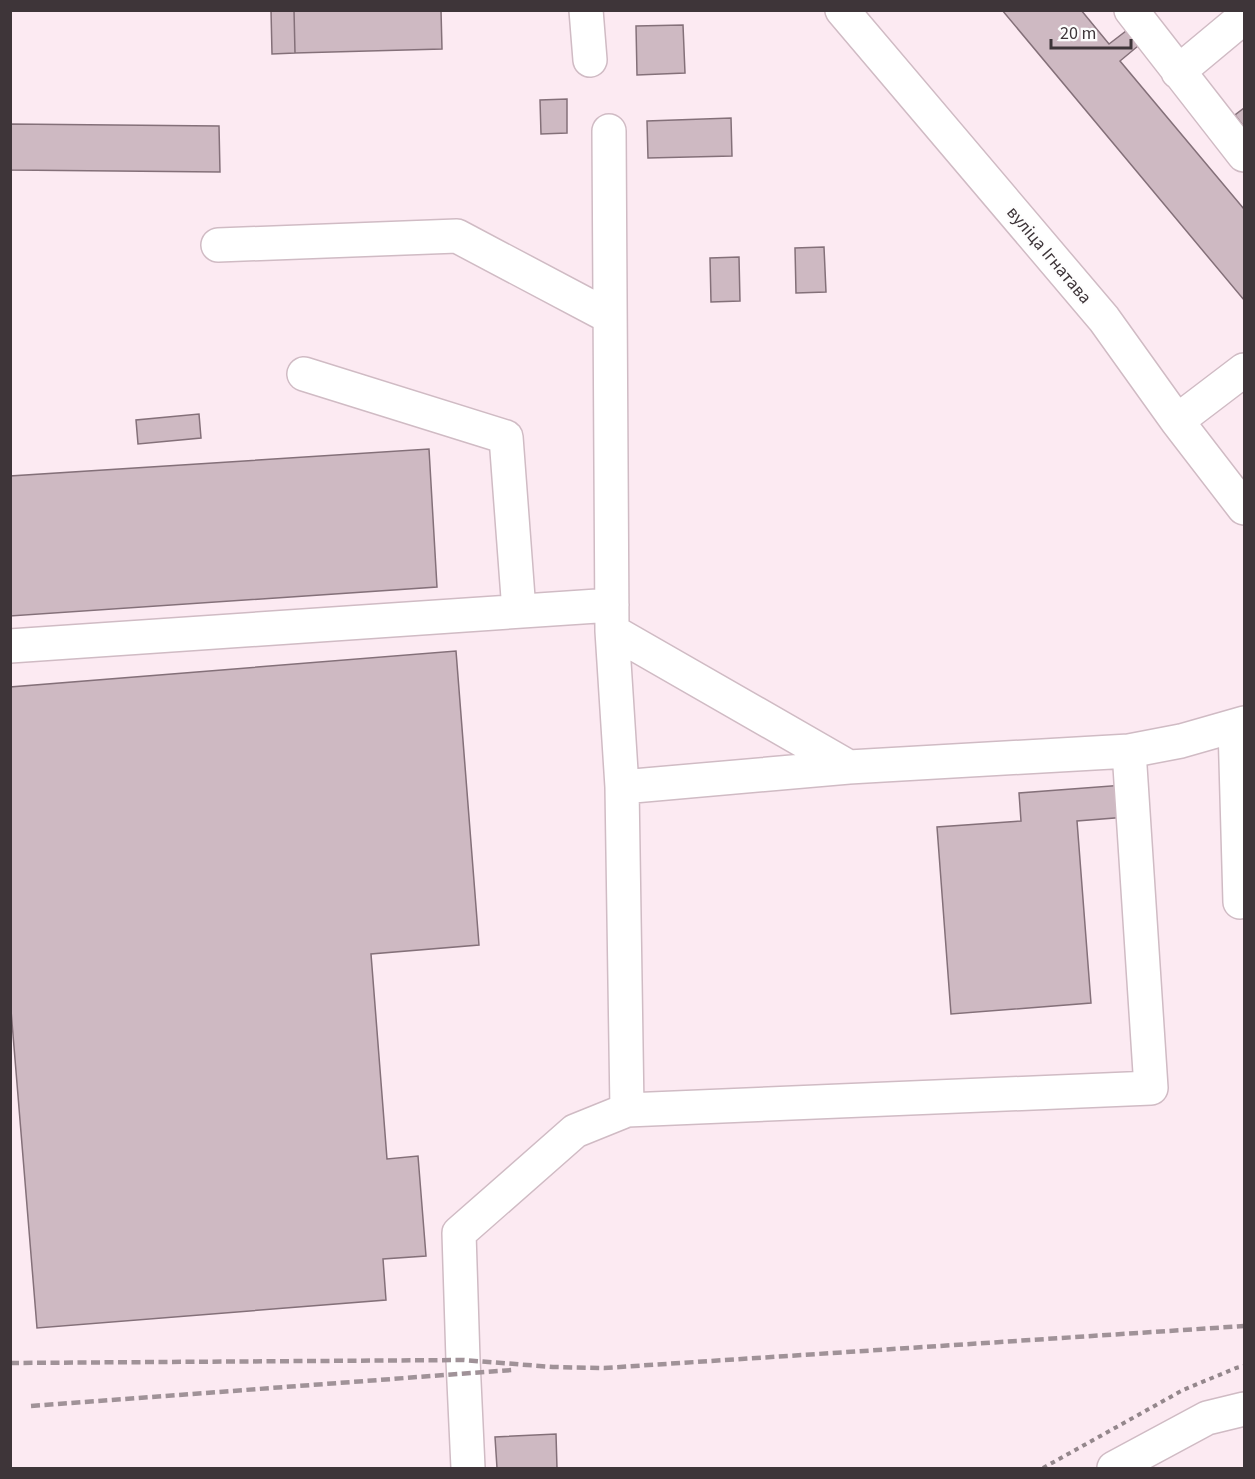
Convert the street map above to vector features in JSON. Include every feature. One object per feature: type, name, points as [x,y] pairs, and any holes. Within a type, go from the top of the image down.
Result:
[{"type":"street","points":[[586,10],[590,60]]},
{"type":"street","name":"вуліца Ігнатава","points":[[842,10],[1104,319],[1245,508]]},
{"type":"street","points":[[1131,10],[1245,155]]},
{"type":"street","points":[[1178,72],[1245,17]]},
{"type":"street","points":[[609,131],[612,618],[622,788],[627,1110]]},
{"type":"street","points":[[218,245],[457,236],[610,317]]},
{"type":"street","points":[[1178,420],[1245,370]]},
{"type":"street","points":[[304,374],[506,437],[519,611]]},
{"type":"street","points":[[10,645],[519,611],[612,618],[849,767]]},
{"type":"street","points":[[622,788],[849,767],[1129,752],[1181,741],[1240,724],[1240,902]]},
{"type":"street","points":[[468,1468],[459,1233],[575,1131],[627,1110],[1151,1088],[1129,752]]},
{"type":"street","points":[[1114,1468],[1207,1418],[1245,1409]]},
{"type":"path","points":[[1043,1468],[1183,1390],[1245,1366]]},
{"type":"building","points":[[271,10],[294,10],[295,53],[272,54]]},
{"type":"building","points":[[294,10],[441,10],[442,49],[295,53]]},
{"type":"building","points":[[1002,10],[1081,10],[1109,44],[1126,31],[1138,46],[1120,61],[1244,209],[1244,300]]},
{"type":"building","points":[[683,25],[685,73],[637,75],[636,26]]},
{"type":"building","points":[[567,99],[567,133],[541,134],[540,100]]},
{"type":"building","points":[[1244,108],[1244,127],[1235,115]]},
{"type":"building","points":[[731,118],[732,156],[648,158],[647,121]]},
{"type":"building","points":[[10,124],[219,126],[220,172],[10,170]]},
{"type":"building","points":[[824,247],[826,292],[796,293],[795,248]]},
{"type":"building","points":[[739,257],[740,301],[711,302],[710,258]]},
{"type":"building","points":[[199,414],[201,438],[138,444],[136,420]]},
{"type":"building","points":[[429,449],[437,587],[10,616],[10,476]]},
{"type":"building","points":[[456,651],[479,945],[371,954],[387,1159],[418,1156],[426,1256],[383,1259],[386,1300],[37,1328],[10,998],[10,687]]},
{"type":"building","points":[[1124,785],[1127,817],[1077,821],[1091,1003],[951,1014],[937,827],[1021,821],[1019,793]]},
{"type":"building","points":[[556,1434],[557,1468],[497,1468],[495,1437]]},
{"type":"railway","points":[[10,1363],[463,1360],[553,1367],[604,1368],[1244,1326]]},
{"type":"railway","points":[[31,1406],[512,1370]]}]
